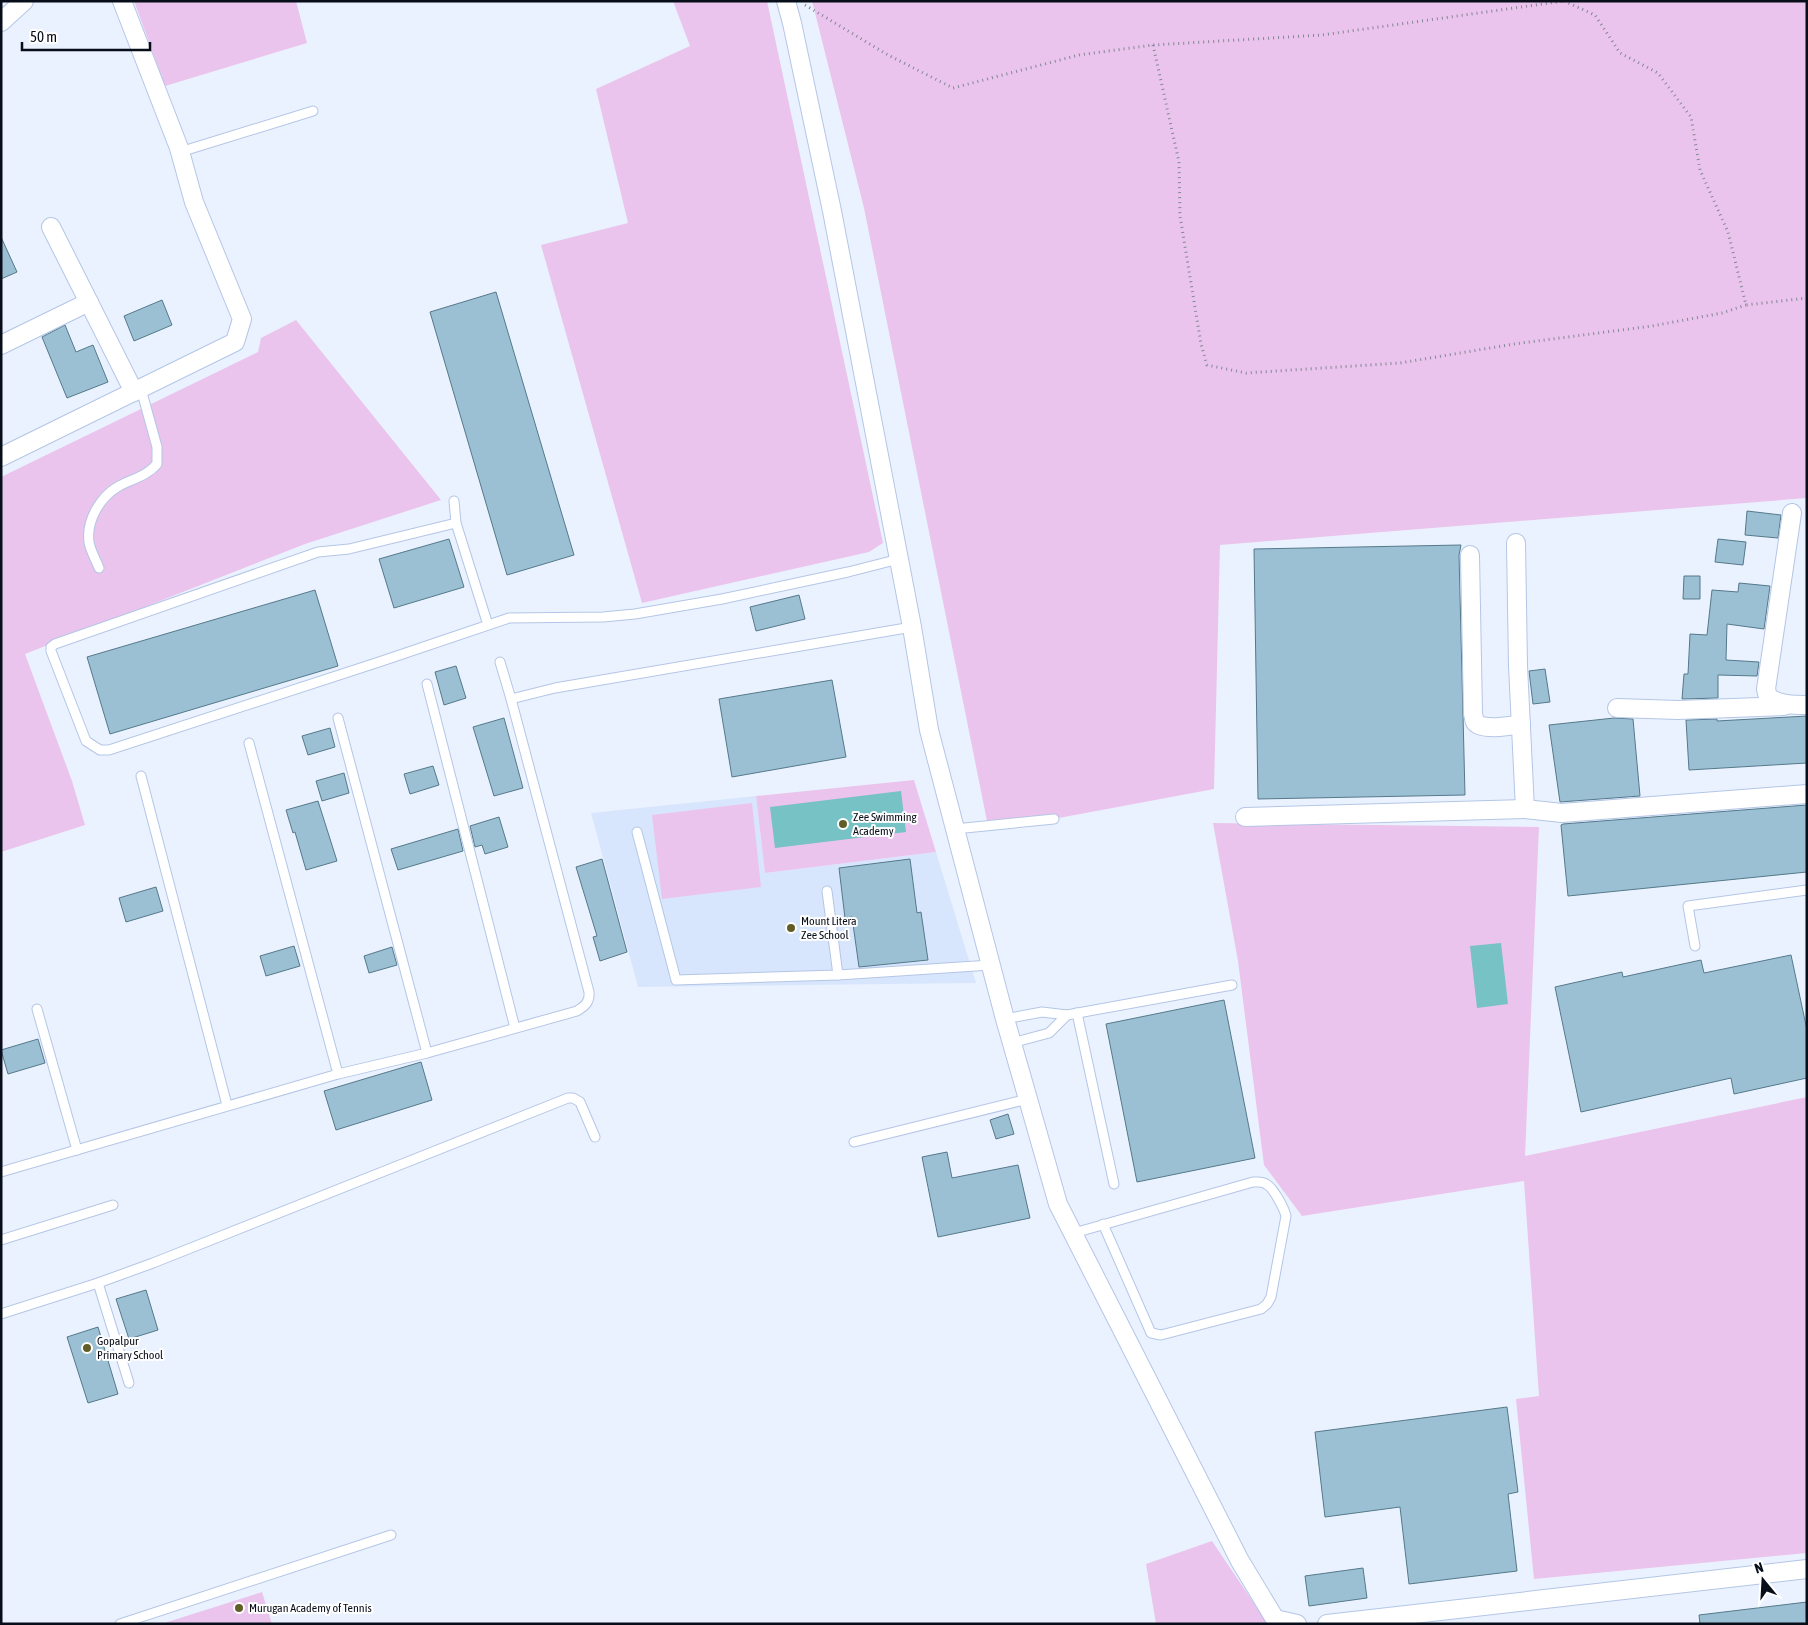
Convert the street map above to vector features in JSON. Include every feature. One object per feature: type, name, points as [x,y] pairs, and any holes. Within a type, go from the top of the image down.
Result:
[{"type":"street","points":[[1,22],[24,1]]},
{"type":"street","points":[[1,457],[235,342],[242,319],[194,202],[180,152],[122,1]]},
{"type":"street","points":[[786,1],[832,210],[912,628],[929,730],[1005,1019],[1058,1204],[1074,1232],[1240,1561],[1274,1619],[1297,1624]]},
{"type":"street","points":[[51,227],[137,390]]},
{"type":"street","points":[[2,342],[89,302]]},
{"type":"street","points":[[1789,705],[1775,702],[1768,697],[1766,689],[1792,513]]},
{"type":"street","points":[[1516,544],[1518,666],[1525,809]]},
{"type":"street","points":[[1470,555],[1473,714],[1476,722],[1482,727],[1521,724]]},
{"type":"street","points":[[1617,708],[1678,710],[1807,705]]},
{"type":"street","points":[[1244,817],[1525,809],[1562,813],[1807,794]]},
{"type":"street","points":[[1327,1624],[1807,1569]]},
{"type":"lane","points":[[180,152],[313,111]]},
{"type":"lane","points":[[99,568],[89,543],[90,526],[100,503],[119,486],[148,472],[156,464],[156,448],[137,390]]},
{"type":"lane","points":[[454,501],[456,523],[488,625]]},
{"type":"lane","points":[[456,523],[349,549],[318,552],[51,646],[51,651],[86,741],[100,750],[108,750],[509,618],[634,614],[722,599],[899,559]]},
{"type":"lane","points":[[511,699],[555,688],[912,628]]},
{"type":"lane","points":[[1,1172],[227,1105],[338,1074],[426,1053],[577,1011],[585,1006],[589,998],[500,662]]},
{"type":"lane","points":[[427,684],[515,1028]]},
{"type":"lane","points":[[338,718],[426,1053]]},
{"type":"lane","points":[[249,743],[338,1074]]},
{"type":"lane","points":[[141,776],[227,1105]]},
{"type":"lane","points":[[955,829],[1054,819]]},
{"type":"lane","points":[[637,832],[676,980],[838,975],[991,965]]},
{"type":"lane","points":[[1695,946],[1688,906],[1807,890]]},
{"type":"lane","points":[[827,891],[838,975]]},
{"type":"lane","points":[[1005,1019],[1042,1012],[1067,1015],[1232,985]]},
{"type":"lane","points":[[37,1009],[77,1150]]},
{"type":"lane","points":[[1078,1013],[1114,1184]]},
{"type":"lane","points":[[1012,1043],[1049,1033],[1067,1015]]},
{"type":"lane","points":[[1,1314],[153,1263],[568,1098],[573,1098],[580,1102],[595,1137]]},
{"type":"lane","points":[[854,1142],[1028,1099]]},
{"type":"lane","points":[[1074,1232],[1254,1182],[1269,1185],[1285,1210],[1286,1216],[1271,1297],[1267,1304],[1261,1309],[1161,1335],[1150,1333],[1103,1224]]},
{"type":"lane","points":[[1,1240],[113,1205]]},
{"type":"lane","points":[[98,1283],[129,1383]]},
{"type":"lane","points":[[120,1624],[391,1535]]},
{"type":"path","points":[[798,1],[888,55],[953,88],[1079,55],[1153,45],[1322,35],[1564,1],[1595,15],[1620,53],[1658,73],[1691,117],[1700,170],[1728,232],[1746,305]]},
{"type":"path","points":[[1153,45],[1179,162],[1180,216],[1200,344],[1207,365],[1246,373],[1400,363],[1514,344],[1652,326],[1722,313],[1746,305],[1807,298]]},
{"type":"shaded area","points":[[134,1],[296,1],[307,43],[165,86]]},
{"type":"shaded area","points":[[673,1],[767,1],[883,543],[869,552],[642,603],[541,245],[628,223],[596,89],[690,46]]},
{"type":"shaded area","points":[[812,1],[1807,1],[1807,498],[1220,545],[1214,789],[989,831],[864,208]]},
{"type":"shaded area","points":[[296,320],[441,500],[305,544],[25,654],[72,781],[85,825],[1,852],[1,477],[258,352],[261,338]]},
{"type":"shaded area","name":"Zee Swimming Academy","points":[[914,780],[936,852],[765,873],[756,796]]},
{"type":"shaded area","points":[[901,791],[906,832],[775,848],[770,807]]},
{"type":"shaded area","name":"Mount Litera Zee School","points":[[756,796],[765,873],[936,852],[976,983],[638,987],[591,813]]},
{"type":"shaded area","points":[[752,803],[761,887],[662,899],[652,815]]},
{"type":"shaded area","points":[[1213,823],[1539,827],[1525,1156],[1807,1097],[1807,1553],[1534,1579],[1516,1399],[1539,1396],[1524,1181],[1302,1216],[1264,1165],[1238,961]]},
{"type":"shaded area","points":[[1501,943],[1508,1004],[1477,1008],[1470,946]]},
{"type":"shaded area","points":[[1212,1541],[1268,1624],[1156,1624],[1146,1564]]},
{"type":"shaded area","name":"Murugan Academy of Tennis","points":[[262,1592],[272,1624],[161,1624]]},
{"type":"building","points":[[1,237],[17,272],[1,279]]},
{"type":"building","points":[[496,292],[574,555],[507,575],[430,312]]},
{"type":"building","points":[[162,300],[172,325],[134,341],[124,316]]},
{"type":"building","points":[[65,325],[76,352],[93,345],[108,382],[67,398],[42,337]]},
{"type":"building","points":[[1747,511],[1781,515],[1778,538],[1745,535]]},
{"type":"building","points":[[449,539],[464,587],[394,608],[379,559]]},
{"type":"building","points":[[1718,539],[1746,542],[1743,565],[1715,562]]},
{"type":"building","points":[[1461,545],[1459,555],[1465,795],[1258,799],[1254,549]]},
{"type":"building","points":[[1684,576],[1700,576],[1700,599],[1683,599]]},
{"type":"building","points":[[1739,583],[1770,586],[1764,629],[1727,624],[1726,660],[1759,662],[1757,676],[1718,675],[1718,698],[1682,699],[1684,674],[1688,674],[1690,634],[1707,635],[1712,590],[1738,592]]},
{"type":"building","points":[[315,590],[338,666],[110,734],[87,657]]},
{"type":"building","points":[[799,595],[805,619],[756,631],[750,607]]},
{"type":"building","points":[[456,666],[466,698],[444,705],[435,672]]},
{"type":"building","points":[[1545,669],[1550,702],[1533,704],[1529,671]]},
{"type":"building","points":[[832,680],[846,757],[732,777],[719,699]]},
{"type":"building","points":[[1807,716],[1807,763],[1689,770],[1686,720],[1717,719],[1717,721]]},
{"type":"building","points":[[504,718],[523,788],[494,796],[473,727]]},
{"type":"building","points":[[1614,718],[1633,719],[1640,796],[1560,802],[1549,725]]},
{"type":"building","points":[[330,728],[335,747],[308,755],[302,736]]},
{"type":"building","points":[[433,766],[439,785],[410,794],[404,774]]},
{"type":"building","points":[[344,773],[349,793],[322,801],[316,781]]},
{"type":"building","points":[[318,801],[337,861],[306,870],[295,832],[293,833],[286,810]]},
{"type":"building","points":[[1807,805],[1807,872],[1568,896],[1561,825],[1563,824]]},
{"type":"building","points":[[499,817],[508,847],[485,854],[482,845],[475,847],[470,826]]},
{"type":"building","points":[[458,829],[463,851],[398,870],[391,849]]},
{"type":"building","points":[[602,859],[627,952],[600,961],[593,937],[597,936],[576,867]]},
{"type":"building","points":[[910,859],[917,913],[921,912],[928,960],[859,967],[852,917],[845,918],[839,868]]},
{"type":"building","points":[[156,887],[163,911],[126,922],[119,898]]},
{"type":"building","points":[[294,946],[300,966],[266,976],[260,956]]},
{"type":"building","points":[[392,947],[397,965],[369,973],[364,956]]},
{"type":"building","points":[[1791,955],[1807,1030],[1807,1078],[1734,1094],[1731,1078],[1581,1112],[1555,987],[1622,972],[1623,977],[1701,960],[1704,973]]},
{"type":"building","points":[[1224,1000],[1255,1158],[1137,1182],[1106,1024]]},
{"type":"building","points":[[38,1039],[45,1063],[8,1074],[1,1050]]},
{"type":"building","points":[[421,1062],[432,1100],[336,1130],[324,1091]]},
{"type":"building","points":[[1008,1114],[1014,1134],[996,1139],[990,1120]]},
{"type":"building","points":[[947,1152],[952,1178],[1018,1165],[1030,1218],[938,1237],[922,1157]]},
{"type":"building","points":[[146,1290],[158,1330],[129,1339],[116,1299]]},
{"type":"building","points":[[98,1327],[118,1394],[88,1403],[67,1337]]},
{"type":"building","points":[[1507,1407],[1518,1492],[1508,1494],[1517,1571],[1409,1584],[1400,1507],[1325,1517],[1315,1432]]},
{"type":"building","points":[[1363,1568],[1367,1598],[1309,1606],[1305,1576]]},
{"type":"building","points":[[1807,1602],[1807,1624],[1700,1624],[1699,1615]]},
{"type":"place","name":"Zee Swimming Academy","points":[[843,824]]},
{"type":"place","name":"Mount Litera Zee School","points":[[791,928]]},
{"type":"place","name":"Gopalpur Primary School","points":[[87,1348]]},
{"type":"place","name":"Murugan Academy of Tennis","points":[[239,1608]]}]
